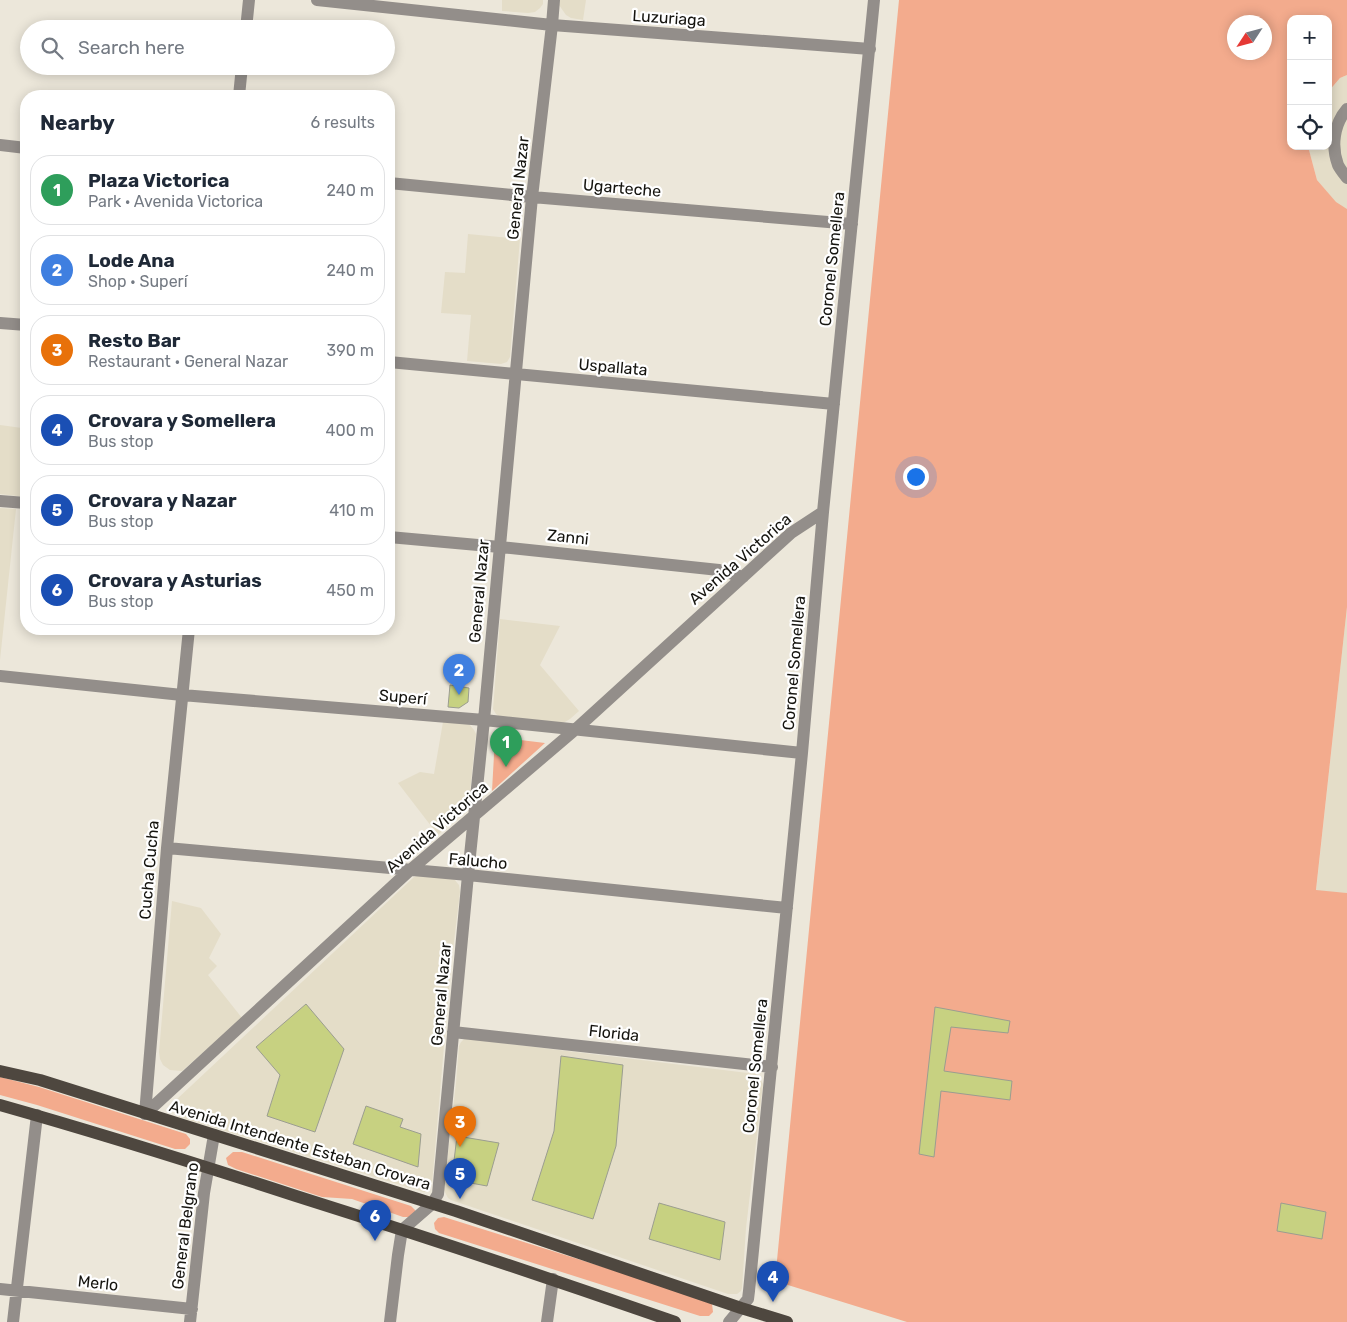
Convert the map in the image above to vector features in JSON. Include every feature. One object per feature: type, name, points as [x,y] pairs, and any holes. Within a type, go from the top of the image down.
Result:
[{"type":"main road","name":"Avenida Intendente Esteban Crovara","points":[[0,1071],[40,1080],[432,1204],[787,1322]]},
{"type":"main road","points":[[0,1105],[208,1168],[402,1230],[553,1279],[675,1322]]},
{"type":"street","points":[[247,20],[249,0]]},
{"type":"street","name":"Luzuriaga","points":[[317,0],[552,25],[870,49]]},
{"type":"street","name":"General Nazar","points":[[432,1204],[438,1194],[532,197],[554,0]]},
{"type":"street","name":"Coronel Somellera","points":[[729,1322],[748,1298],[749,1291],[874,0]]},
{"type":"street","points":[[240,90],[241,75]]},
{"type":"street","points":[[1347,109],[1342,115],[1335,131],[1334,149],[1339,166],[1347,178]]},
{"type":"street","points":[[0,145],[20,147]]},
{"type":"street","name":"Ugarteche","points":[[395,184],[852,224]]},
{"type":"street","points":[[0,322],[20,324]]},
{"type":"street","name":"Uspallata","points":[[395,363],[834,404]]},
{"type":"street","points":[[0,501],[20,503]]},
{"type":"street","name":"Avenida Victorica","points":[[146,1114],[409,871],[576,729],[791,533],[823,512]]},
{"type":"street","name":"Zanni","points":[[395,538],[719,570],[743,578]]},
{"type":"street","name":"Cucha Cucha","points":[[146,1114],[167,848],[188,635]]},
{"type":"street","name":"Superí","points":[[0,676],[182,695],[484,720],[802,753]]},
{"type":"street","name":"Falucho","points":[[167,848],[468,875],[787,908]]},
{"type":"street","name":"Florida","points":[[453,1032],[772,1067]]},
{"type":"street","points":[[13,1322],[37,1115]]},
{"type":"street","name":"General Belgrano","points":[[190,1322],[204,1193],[214,1135]]},
{"type":"street","points":[[390,1322],[402,1230],[432,1204]]},
{"type":"street","points":[[547,1322],[553,1279]]},
{"type":"street","name":"Merlo","points":[[0,1289],[192,1309]]},
{"type":"shaded area","points":[[502,0],[543,0],[543,4],[535,12],[502,11]]},
{"type":"shaded area","points":[[560,0],[586,0],[583,20],[566,15],[559,5]]},
{"type":"shaded area","points":[[899,0],[1347,0],[1347,75],[1340,78],[1332,87],[1332,15],[1287,15],[1287,150],[1309,150],[1317,180],[1336,202],[1347,209],[1347,607],[1316,890],[1347,893],[1347,1322],[907,1322],[775,1281]]},
{"type":"shaded area","points":[[1347,75],[1347,209],[1336,203],[1317,180],[1309,150],[1332,150],[1332,87],[1340,78]]},
{"type":"shaded area","points":[[468,234],[520,239],[510,357],[507,362],[501,364],[467,361],[471,315],[441,313],[445,272],[465,273]]},
{"type":"shaded area","points":[[0,425],[20,428],[20,496],[0,494]]},
{"type":"shaded area","points":[[0,508],[16,509],[0,660]]},
{"type":"shaded area","points":[[1347,607],[1347,893],[1316,891]]},
{"type":"shaded area","points":[[500,619],[560,626],[540,665],[579,711],[570,719],[563,723],[500,717],[496,714],[493,709]]},
{"type":"shaded area","points":[[443,722],[469,724],[476,734],[469,802],[463,811],[438,835],[398,783],[420,772],[434,774]]},
{"type":"shaded area","points":[[495,737],[545,743],[492,791]]},
{"type":"shaded area","points":[[418,875],[454,879],[459,885],[460,892],[451,966],[432,1184],[430,1189],[423,1192],[175,1114],[172,1105],[176,1100]]},
{"type":"shaded area","points":[[172,901],[201,908],[221,934],[209,958],[217,966],[208,975],[242,1018],[182,1071],[170,1070],[163,1065],[159,1052]]},
{"type":"shaded area","points":[[464,1039],[756,1074],[763,1084],[746,1228],[741,1291],[737,1294],[728,1294],[448,1198],[444,1190],[459,1046]]},
{"type":"shaded area","points":[[0,1077],[39,1087],[186,1134],[190,1139],[190,1144],[185,1149],[175,1149],[0,1095]]},
{"type":"shaded area","points":[[233,1152],[242,1152],[411,1206],[415,1210],[416,1215],[403,1217],[352,1199],[322,1197],[236,1169],[228,1165],[226,1158]]},
{"type":"shaded area","points":[[444,1217],[705,1299],[712,1304],[713,1312],[709,1316],[700,1316],[439,1233],[435,1229],[434,1223],[438,1218]]},
{"type":"building","points":[[450,685],[469,688],[468,702],[459,708],[448,707]]},
{"type":"building","points":[[306,1004],[344,1049],[315,1132],[267,1116],[280,1075],[256,1047]]},
{"type":"building","points":[[935,1007],[1010,1021],[1008,1033],[951,1027],[944,1071],[1012,1081],[1010,1100],[941,1091],[934,1157],[919,1154]]},
{"type":"building","points":[[561,1056],[623,1065],[616,1146],[593,1219],[532,1200],[554,1131]]},
{"type":"building","points":[[366,1106],[403,1119],[400,1127],[421,1134],[418,1167],[353,1144]]},
{"type":"building","points":[[457,1136],[499,1143],[487,1186],[460,1181],[453,1169]]},
{"type":"building","points":[[659,1203],[725,1222],[720,1260],[649,1239]]},
{"type":"building","points":[[1281,1203],[1326,1212],[1322,1239],[1277,1231]]},
{"type":"place","name":"Lode Ana","points":[[459,695]]},
{"type":"place","name":"Plaza Victorica","points":[[506,767]]},
{"type":"place","name":"Resto Bar","points":[[460,1147]]},
{"type":"place","name":"Crovara y Nazar","points":[[460,1199]]},
{"type":"place","name":"Crovara y Asturias","points":[[375,1241]]},
{"type":"place","name":"Crovara y Somellera","points":[[773,1302]]}]
